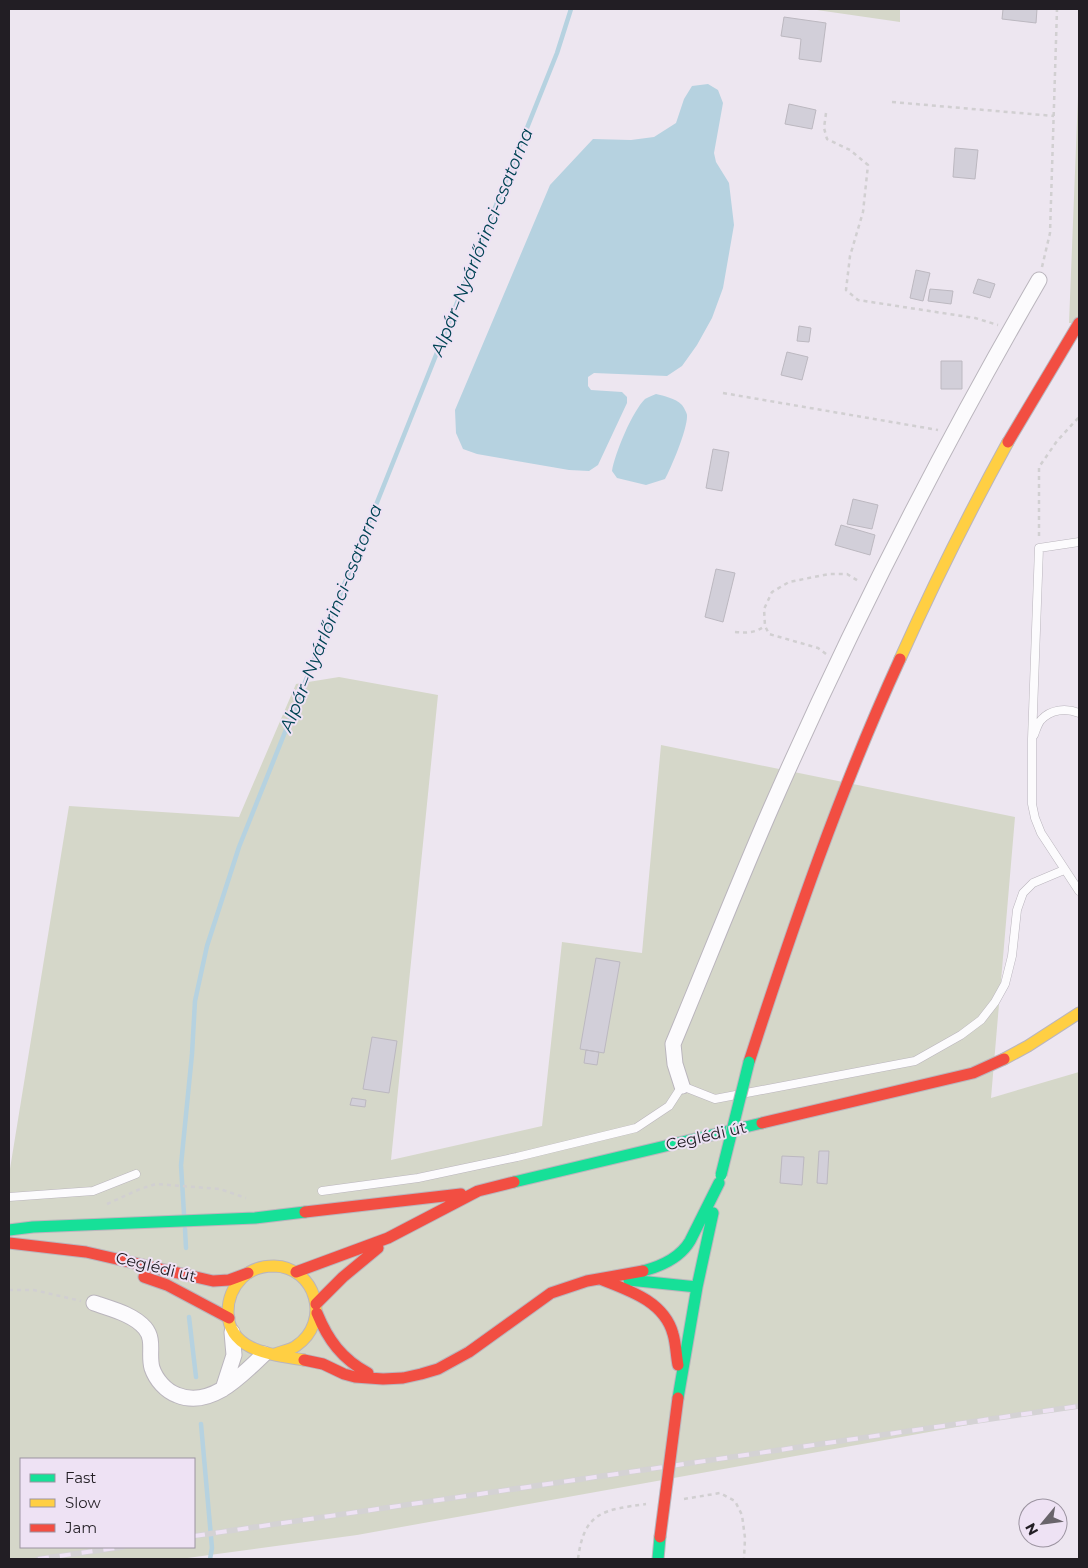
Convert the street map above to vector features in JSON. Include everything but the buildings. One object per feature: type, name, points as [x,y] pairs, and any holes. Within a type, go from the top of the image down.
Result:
[{"type":"main road","points":[[658,1559],[681,1377],[697,1287],[720,1179],[749,1062],[774,980],[836,810],[879,704],[936,582],[982,491],[1033,399],[1079,323]]},
{"type":"main road","name":"Ceglédi út","points":[[296,1272],[388,1238],[478,1191],[973,1073],[1028,1046],[1062,1022],[1079,1013]]},
{"type":"main road","name":"Ceglédi út","points":[[1028,1046],[1066,1035]]},
{"type":"main road","points":[[378,1378],[356,1367],[336,1348],[326,1334],[313,1291],[306,1280],[296,1272],[276,1265],[257,1268],[238,1281],[231,1292],[228,1305],[230,1323],[238,1338],[245,1345],[270,1354],[314,1361],[347,1375],[378,1378],[402,1378],[425,1374],[448,1365],[472,1351],[552,1293],[586,1281],[650,1270],[670,1262],[687,1246],[720,1179]]},
{"type":"main road","points":[[9,1230],[33,1226],[157,1223],[264,1217],[478,1191]]},
{"type":"main road","name":"Ceglédi út","points":[[317,1308],[343,1277],[388,1238]]},
{"type":"main road","name":"Ceglédi út","points":[[9,1243],[35,1244],[107,1255],[213,1281],[229,1280],[248,1273]]},
{"type":"main road","name":"Ceglédi út","points":[[62,1248],[167,1285],[230,1323]]},
{"type":"main road","points":[[598,1279],[633,1280],[697,1287]]},
{"type":"main road","points":[[598,1279],[638,1293],[659,1311],[672,1331],[681,1377]]},
{"type":"main road","points":[[270,1354],[288,1352],[299,1346],[308,1337],[314,1325],[317,1308]]},
{"type":"street","points":[[682,1086],[675,1064],[673,1044],[771,808],[870,598],[987,370],[1039,280]]},
{"type":"street","points":[[94,1303],[134,1319],[145,1328],[152,1340],[152,1368],[160,1382],[170,1392],[185,1398],[201,1399],[223,1389],[270,1354]]},
{"type":"street","points":[[223,1389],[234,1355],[230,1323]]},
{"type":"lane","points":[[1079,542],[1039,548],[1032,739],[1032,804],[1035,818],[1041,833],[1079,892]]},
{"type":"lane","points":[[1032,739],[1040,720],[1054,711],[1070,709],[1079,712]]},
{"type":"lane","points":[[322,1192],[418,1178],[517,1157],[636,1128],[669,1106],[682,1086],[715,1099],[915,1061],[961,1035],[981,1020],[995,1002],[1004,984],[1012,956],[1017,910],[1023,893],[1033,883],[1064,870]]},
{"type":"lane","points":[[9,1197],[93,1191],[136,1174]]},
{"type":"path","points":[[1039,280],[1050,233],[1057,9]]},
{"type":"path","points":[[892,102],[1054,116]]},
{"type":"path","points":[[826,113],[824,128],[827,139],[850,150],[868,165],[863,212],[850,256],[846,290],[858,300],[975,318],[1011,329]]},
{"type":"path","points":[[723,393],[954,433]]},
{"type":"path","points":[[1039,548],[1039,467],[1056,441],[1079,417]]},
{"type":"path","points":[[836,668],[818,648],[769,634],[765,626],[764,609],[772,592],[789,582],[829,574],[848,574],[862,584],[870,598]]},
{"type":"path","points":[[735,632],[748,634],[758,631],[765,626]]},
{"type":"path","points":[[170,1186],[220,1189],[250,1200]]},
{"type":"path","points":[[9,1290],[34,1290],[94,1303]]},
{"type":"shaded area","points":[[810,9],[900,9],[900,22]]},
{"type":"shaded area","points":[[1079,71],[1079,323],[1069,323]]},
{"type":"shaded area","points":[[339,677],[438,695],[391,1160],[542,1126],[562,942],[642,953],[661,745],[1015,817],[991,1098],[1079,1072],[1079,1405],[357,1535],[180,1559],[9,1559],[9,1175],[69,806],[239,817],[296,684]]},
{"type":"water","points":[[708,84],[718,90],[723,103],[714,153],[716,162],[729,183],[734,225],[723,288],[712,318],[697,345],[682,366],[667,376],[594,373],[588,377],[588,386],[591,390],[622,392],[627,397],[627,403],[598,465],[589,471],[569,470],[477,454],[463,449],[456,433],[455,410],[550,185],[593,139],[631,140],[654,137],[676,123],[684,99],[692,86]]},
{"type":"water","points":[[656,394],[679,403],[687,415],[682,438],[668,474],[665,479],[646,485],[617,478],[612,471],[625,433],[640,405],[645,399]]},
{"type":"waterway","name":"Alpár–Nyárlőrinci-csatorna","points":[[184,1214],[181,1165],[192,1054],[195,1001],[207,946],[239,847],[557,53],[571,9]]},
{"type":"waterway","name":"Alpár–Nyárlőrinci-csatorna","points":[[185,1229],[186,1248]]},
{"type":"waterway","name":"Alpár–Nyárlőrinci-csatorna","points":[[189,1317],[196,1377]]},
{"type":"waterway","name":"Alpár–Nyárlőrinci-csatorna","points":[[201,1424],[212,1548],[210,1559]]},
{"type":"railway","points":[[195,1536],[1079,1406]]},
{"type":"railway","points":[[38,1559],[116,1548]]},
{"type":"traffic: fast","points":[[721,1175],[749,1062]]},
{"type":"traffic: fast","points":[[514,1182],[762,1123]]},
{"type":"traffic: fast","points":[[643,1271],[657,1267],[676,1257],[686,1247],[719,1183]]},
{"type":"traffic: fast","points":[[9,1230],[33,1227],[255,1218],[305,1212]]},
{"type":"traffic: fast","points":[[678,1398],[697,1287],[713,1213]]},
{"type":"traffic: fast","points":[[629,1280],[697,1287]]},
{"type":"traffic: fast","points":[[658,1559],[660,1537]]},
{"type":"traffic: slow","points":[[900,659],[952,549],[1008,442]]},
{"type":"traffic: slow","points":[[1004,1059],[1079,1013]]},
{"type":"traffic: slow","points":[[275,1354],[294,1347],[307,1336],[314,1324],[316,1310],[314,1297],[309,1285],[300,1276],[288,1269],[270,1266],[261,1267],[249,1272],[236,1285],[229,1302],[230,1325],[236,1336],[255,1349],[280,1356],[304,1360]]},
{"type":"traffic: jam","points":[[1008,442],[1079,323]]},
{"type":"traffic: jam","points":[[749,1062],[837,808],[900,659]]},
{"type":"traffic: jam","points":[[762,1123],[973,1073],[1004,1059]]},
{"type":"traffic: jam","points":[[296,1272],[388,1238],[478,1191],[514,1182]]},
{"type":"traffic: jam","points":[[305,1212],[461,1194]]},
{"type":"traffic: jam","points":[[9,1243],[86,1252],[213,1281],[229,1280],[248,1273]]},
{"type":"traffic: jam","points":[[316,1304],[343,1277],[378,1248]]},
{"type":"traffic: jam","points":[[304,1360],[323,1364],[355,1377],[383,1379],[403,1378],[421,1374],[438,1369],[469,1352],[551,1293],[587,1281],[643,1271]]},
{"type":"traffic: jam","points":[[144,1277],[167,1285],[229,1318]]},
{"type":"traffic: jam","points":[[600,1279],[644,1298],[662,1313],[673,1334],[678,1365]]},
{"type":"traffic: jam","points":[[317,1313],[326,1332],[337,1348],[351,1362],[368,1373]]},
{"type":"traffic: jam","points":[[660,1537],[678,1398]]}]
